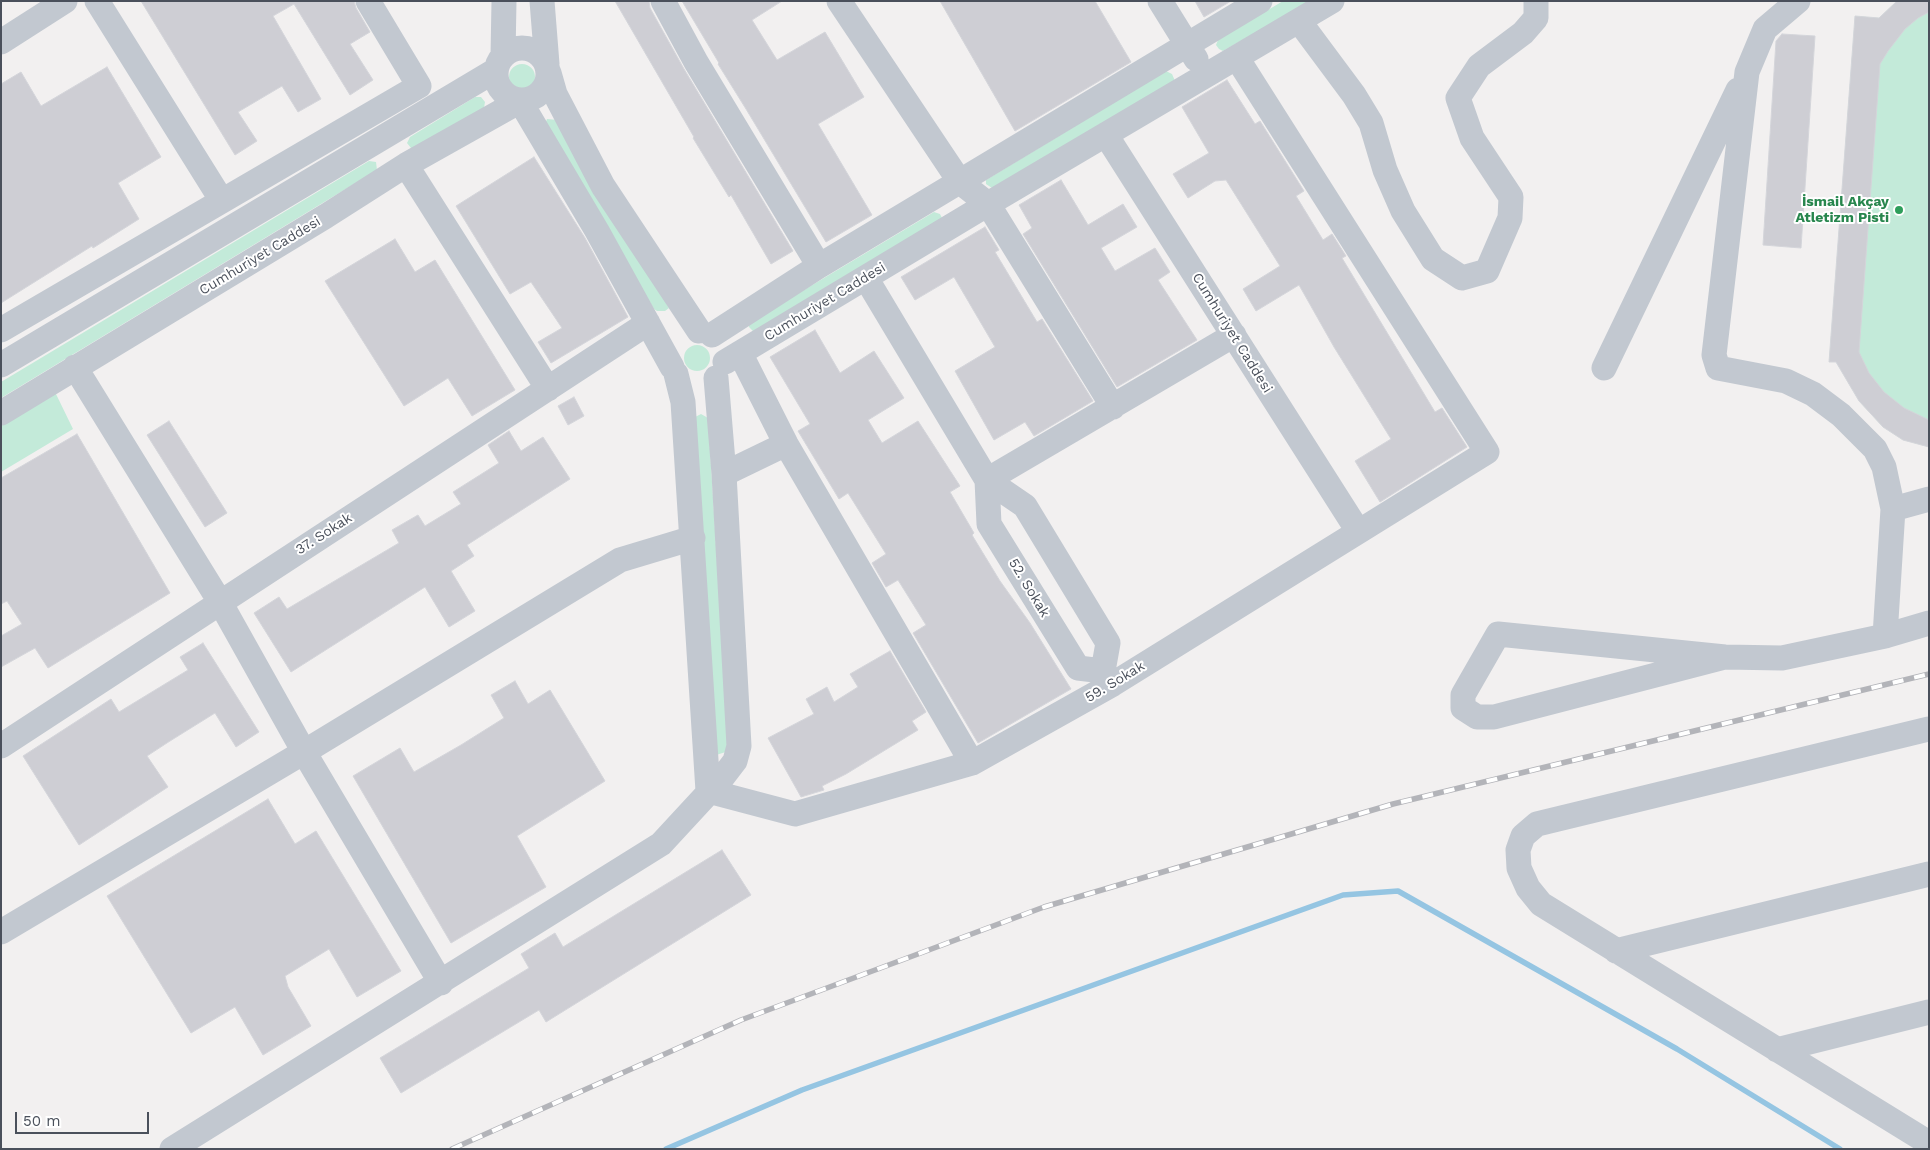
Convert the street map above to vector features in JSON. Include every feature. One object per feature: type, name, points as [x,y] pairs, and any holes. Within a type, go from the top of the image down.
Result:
[{"type":"street","points":[[1,42],[65,1]]},
{"type":"street","points":[[97,1],[222,201]]},
{"type":"street","points":[[1,330],[419,86],[368,1]]},
{"type":"street","points":[[504,1],[500,63],[496,79],[504,94],[520,101],[529,100],[544,90],[548,82],[542,1]]},
{"type":"street","points":[[663,1],[696,62],[819,266]]},
{"type":"street","points":[[840,1],[960,182],[988,204],[1113,407]]},
{"type":"street","points":[[1160,1],[1206,77]]},
{"type":"street","points":[[708,791],[683,402],[674,370],[672,349],[676,342],[682,335],[690,332],[706,333],[1260,1]]},
{"type":"street","name":"Cumhuriyet Caddesi","points":[[727,365],[988,204],[1332,1]]},
{"type":"street","points":[[1299,21],[1354,95],[1371,123],[1385,170],[1403,211],[1433,259],[1462,278],[1487,271],[1510,218],[1512,197],[1472,138],[1458,98],[1479,66],[1523,33],[1536,18],[1536,1]]},
{"type":"street","points":[[1604,368],[1747,72],[1765,29],[1798,1]]},
{"type":"street","points":[[1,365],[500,63],[510,51],[519,48],[535,51],[542,57],[548,68],[555,94],[603,186],[706,333],[722,345],[725,354],[727,365],[724,474],[739,746],[735,761],[722,778],[661,844],[441,983],[172,1149]]},
{"type":"street","name":"59. Sokak","points":[[708,791],[794,814],[972,763],[1108,677],[1358,531],[1487,452],[1237,58]]},
{"type":"street","points":[[1747,72],[1714,355],[1718,368],[1786,381],[1813,394],[1840,415],[1875,449],[1884,466],[1893,509],[1885,636]]},
{"type":"street","points":[[520,101],[597,231],[674,370],[682,380],[699,385],[708,383],[727,365]]},
{"type":"street","name":"Cumhuriyet Caddesi","points":[[1,413],[318,221],[406,165],[520,101]]},
{"type":"street","name":"Cumhuriyet Caddesi","points":[[1106,135],[1358,531]]},
{"type":"street","points":[[406,165],[548,389]]},
{"type":"street","name":"52. Sokak","points":[[866,278],[987,480],[1025,506],[1108,643],[1108,677],[1078,668],[989,524],[987,480]]},
{"type":"street","name":"37. Sokak","points":[[4,739],[220,602],[648,323]]},
{"type":"street","points":[[987,480],[1234,335]]},
{"type":"street","points":[[727,365],[786,444],[972,763]]},
{"type":"street","points":[[75,368],[220,602],[304,752],[441,983]]},
{"type":"street","points":[[724,474],[786,444]]},
{"type":"street","points":[[1893,509],[1929,499]]},
{"type":"street","points":[[1,932],[304,752],[620,560],[693,538]]},
{"type":"street","points":[[1725,657],[1494,717],[1477,717],[1463,708],[1463,695],[1498,634],[1725,657],[1782,658],[1885,636],[1929,624]]},
{"type":"street","points":[[1929,729],[1537,824],[1523,836],[1518,850],[1518,868],[1528,888],[1541,904],[1929,1143]]},
{"type":"street","points":[[1616,951],[1929,874]]},
{"type":"street","points":[[1777,1050],[1929,1012]]},
{"type":"green space","points":[[1283,1],[1311,1],[1223,51],[1216,45],[1218,40]]},
{"type":"green space","points":[[1897,1],[1929,1],[1929,447],[1903,440],[1883,427],[1859,401],[1836,362],[1829,362],[1855,16],[1879,18]]},
{"type":"green space","points":[[522,64],[531,68],[535,77],[531,86],[522,90],[513,86],[509,77],[513,68]]},
{"type":"green space","points":[[1166,71],[1172,74],[1175,81],[995,190],[986,184],[986,180]]},
{"type":"green space","points":[[475,97],[481,97],[485,102],[484,108],[417,149],[411,148],[407,143],[410,137]]},
{"type":"green space","points":[[547,119],[558,120],[669,308],[665,311],[654,309],[545,124]]},
{"type":"green space","points":[[369,161],[376,162],[377,170],[1,398],[1,382]]},
{"type":"green space","points":[[934,212],[940,214],[942,218],[754,332],[749,327],[749,323]]},
{"type":"green space","points":[[697,345],[706,349],[710,358],[706,367],[697,371],[688,367],[684,358],[688,349]]},
{"type":"green space","points":[[55,392],[73,429],[1,472],[1,424]]},
{"type":"green space","points":[[701,414],[708,418],[729,751],[716,755],[695,417]]},
{"type":"building","points":[[141,1],[354,1],[370,32],[350,44],[373,80],[350,95],[294,4],[273,16],[321,99],[298,112],[282,86],[238,112],[257,141],[235,155]]},
{"type":"building","points":[[615,1],[649,1],[650,8],[684,69],[793,251],[771,264],[731,195],[729,197],[693,138]]},
{"type":"building","points":[[682,1],[782,1],[752,20],[777,60],[825,32],[864,97],[818,124],[872,215],[826,242]]},
{"type":"building","points":[[940,1],[1095,1],[1131,62],[1015,131]]},
{"type":"building","points":[[1195,1],[1231,1],[1204,17]]},
{"type":"building","points":[[1897,1],[1929,1],[1929,12],[1905,29],[1880,64],[1859,352],[1869,373],[1884,392],[1904,408],[1929,420],[1929,447],[1903,440],[1883,427],[1859,401],[1836,362],[1829,362],[1855,16],[1879,18]]},
{"type":"building","points":[[1782,34],[1815,36],[1801,248],[1763,245],[1776,41]]},
{"type":"building","points":[[107,67],[161,157],[118,183],[139,219],[1,303],[1,84],[21,72],[41,106]]},
{"type":"building","points":[[1227,80],[1255,124],[1260,121],[1304,191],[1296,196],[1323,240],[1332,234],[1346,256],[1342,258],[1435,412],[1442,408],[1467,447],[1380,502],[1355,461],[1391,439],[1334,347],[1299,285],[1256,311],[1243,289],[1280,266],[1226,180],[1215,181],[1188,198],[1173,174],[1209,153],[1182,107]]},
{"type":"building","points":[[534,157],[585,238],[628,317],[551,363],[538,342],[562,328],[531,282],[510,294],[456,206]]},
{"type":"building","points":[[1061,180],[1088,225],[1123,204],[1137,227],[1101,248],[1115,271],[1155,248],[1170,272],[1158,280],[1197,340],[1117,387],[1023,234],[1032,228],[1019,205]]},
{"type":"building","points":[[985,227],[999,250],[995,252],[1037,322],[1042,319],[1093,401],[1034,436],[1025,422],[994,440],[955,371],[995,347],[954,277],[915,300],[901,277]]},
{"type":"building","points":[[395,239],[415,272],[435,260],[515,390],[472,416],[448,378],[404,406],[325,281]]},
{"type":"building","points":[[815,330],[840,373],[874,351],[904,398],[868,420],[882,443],[918,421],[960,486],[950,492],[974,533],[972,535],[1071,689],[978,743],[913,633],[926,625],[898,580],[886,587],[872,563],[886,554],[848,493],[839,499],[798,431],[810,424],[770,357]]},
{"type":"building","points":[[574,397],[584,416],[568,425],[558,406]]},
{"type":"building","points":[[169,421],[227,513],[205,527],[147,435]]},
{"type":"building","points":[[509,431],[521,451],[543,437],[570,479],[467,545],[474,556],[451,571],[475,611],[449,627],[425,587],[291,672],[254,613],[279,597],[287,609],[399,543],[392,530],[418,515],[425,526],[461,504],[453,492],[499,463],[488,445]]},
{"type":"building","points":[[77,434],[170,593],[48,668],[35,648],[1,667],[1,636],[22,624],[7,601],[1,604],[1,478]]},
{"type":"building","points":[[203,643],[259,732],[236,747],[215,713],[170,741],[147,756],[168,787],[79,845],[23,756],[111,699],[119,712],[188,670],[180,657]]},
{"type":"building","points":[[890,651],[926,712],[912,721],[918,730],[846,774],[822,786],[824,790],[801,797],[768,738],[814,714],[806,699],[827,687],[834,702],[858,687],[850,674]]},
{"type":"building","points":[[515,681],[528,704],[550,690],[605,781],[517,836],[546,887],[451,943],[353,776],[400,748],[414,772],[461,745],[504,718],[491,695]]},
{"type":"building","points":[[268,799],[295,844],[316,831],[401,971],[357,997],[329,949],[285,976],[288,987],[311,1026],[263,1055],[235,1007],[191,1033],[107,896]]},
{"type":"building","points":[[722,850],[751,895],[546,1022],[539,1010],[401,1093],[380,1058],[529,968],[521,954],[555,933],[563,947]]},
{"type":"waterway","points":[[666,1149],[802,1090],[1343,895],[1398,891],[1677,1049],[1840,1149]]},
{"type":"railway","points":[[452,1149],[741,1020],[1044,907],[1393,804],[1929,674]]},
{"type":"place","name":"İsmail Akçay Atletizm Pisti","points":[[1899,210]]}]
